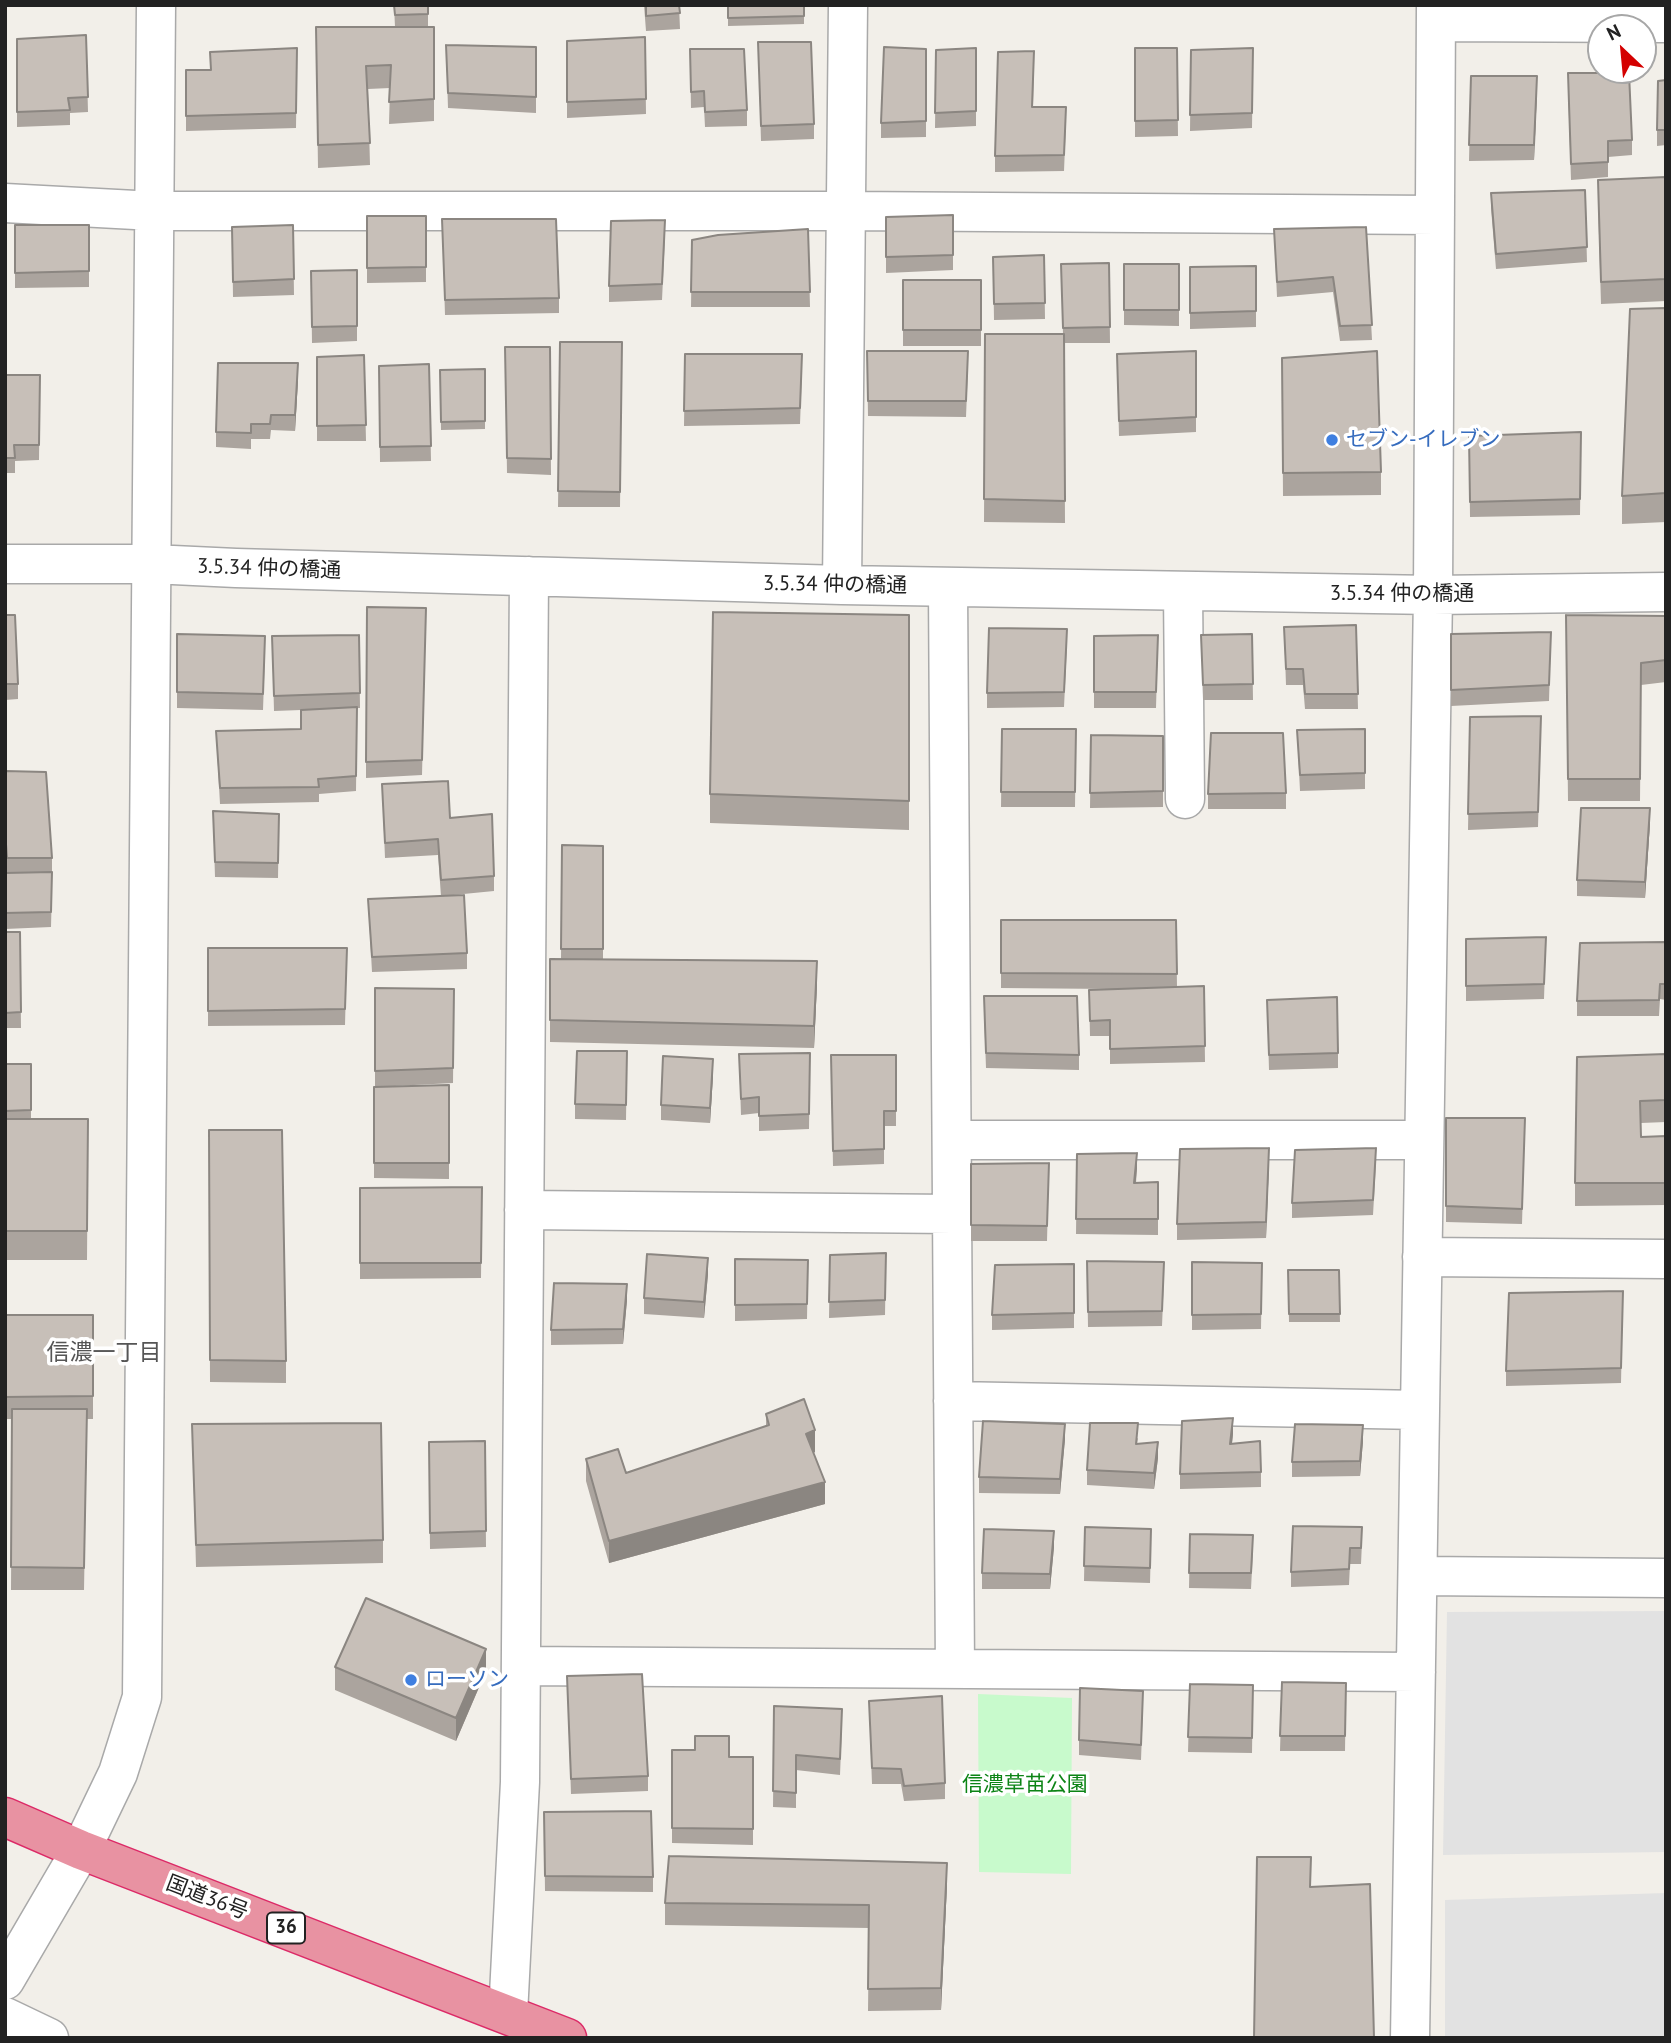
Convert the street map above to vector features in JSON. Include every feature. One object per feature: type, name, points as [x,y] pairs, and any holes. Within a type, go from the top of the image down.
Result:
[{"type":"highway","name":"国道36号","points":[[5,1817],[81,1850],[566,2038]]},
{"type":"street","points":[[5,1980],[81,1850],[118,1773],[142,1697],[156,5]]},
{"type":"street","points":[[842,585],[848,5]]},
{"type":"street","points":[[1410,2038],[1433,595],[1436,14],[1666,23]]},
{"type":"street","points":[[5,203],[154,211],[845,211],[1435,215]]},
{"type":"street","name":"3.5.34 仲の橋通","points":[[5,564],[152,564],[842,585],[1183,591],[1433,595],[1666,592]]},
{"type":"street","points":[[508,2014],[520,1782],[529,576]]},
{"type":"street","points":[[948,587],[955,1669]]},
{"type":"street","points":[[1183,591],[1185,799]]},
{"type":"street","points":[[952,1140],[1424,1140]]},
{"type":"street","points":[[524,1210],[952,1214]]},
{"type":"street","points":[[1422,1257],[1666,1259]]},
{"type":"street","points":[[953,1401],[1420,1410]]},
{"type":"street","points":[[1418,1576],[1666,1578]]},
{"type":"street","points":[[521,1666],[1416,1672]]},
{"type":"street","points":[[5,2018],[49,2038]]},
{"type":"green space","name":"信濃草苗公園","points":[[978,1694],[1072,1698],[1071,1874],[979,1872]]},
{"type":"shaded area","points":[[1666,1611],[1666,1852],[1443,1855],[1447,1612]]},
{"type":"shaded area","points":[[1666,1893],[1666,2038],[1445,2038],[1445,1900]]},
{"type":"building","points":[[394,5],[428,5],[428,14],[395,15]]},
{"type":"building","points":[[646,5],[679,5],[680,13],[646,16]]},
{"type":"building","points":[[728,5],[804,5],[804,16],[728,18]]},
{"type":"building","points":[[316,27],[434,27],[434,99],[389,102],[391,65],[366,66],[370,143],[318,145]]},
{"type":"building","points":[[86,35],[88,97],[68,98],[70,110],[17,112],[17,39]]},
{"type":"building","points":[[645,37],[646,99],[567,102],[567,41]]},
{"type":"building","points":[[758,42],[811,42],[814,124],[761,126]]},
{"type":"building","points":[[446,45],[536,47],[536,97],[448,93]]},
{"type":"building","points":[[884,47],[926,49],[926,121],[881,123]]},
{"type":"building","points":[[297,48],[296,113],[186,116],[186,70],[211,70],[210,52]]},
{"type":"building","points":[[976,48],[976,111],[935,113],[936,50]]},
{"type":"building","points":[[1135,48],[1177,48],[1178,120],[1135,121]]},
{"type":"building","points":[[1253,48],[1252,113],[1190,115],[1191,50]]},
{"type":"building","points":[[690,49],[744,49],[747,110],[705,112],[704,91],[691,92]]},
{"type":"building","points":[[1034,51],[1032,107],[1066,107],[1064,155],[995,156],[998,52]]},
{"type":"building","points":[[1568,73],[1587,73],[1587,84],[1629,84],[1632,140],[1608,141],[1608,162],[1571,164]]},
{"type":"building","points":[[1471,76],[1537,76],[1534,145],[1469,145]]},
{"type":"building","points":[[1666,80],[1666,130],[1657,130],[1658,81]]},
{"type":"building","points":[[1666,177],[1666,279],[1601,282],[1598,180]]},
{"type":"building","points":[[1585,190],[1587,247],[1496,254],[1491,193]]},
{"type":"building","points":[[953,215],[953,255],[886,257],[886,217]]},
{"type":"building","points":[[367,216],[426,216],[426,267],[367,268]]},
{"type":"building","points":[[442,219],[556,219],[559,298],[445,300]]},
{"type":"building","points":[[665,220],[662,284],[609,286],[611,221]]},
{"type":"building","points":[[15,225],[89,225],[89,271],[15,273]]},
{"type":"building","points":[[293,225],[294,279],[233,282],[232,227]]},
{"type":"building","points":[[1366,227],[1372,325],[1340,326],[1333,277],[1277,282],[1274,229]]},
{"type":"building","points":[[808,229],[810,292],[691,292],[692,240],[718,235]]},
{"type":"building","points":[[1044,255],[1045,303],[994,304],[993,257]]},
{"type":"building","points":[[1109,263],[1110,327],[1063,328],[1061,264]]},
{"type":"building","points":[[1124,264],[1179,264],[1179,310],[1124,310]]},
{"type":"building","points":[[1256,266],[1256,311],[1190,313],[1190,267]]},
{"type":"building","points":[[357,270],[357,326],[312,327],[311,271]]},
{"type":"building","points":[[903,280],[981,280],[981,330],[903,330]]},
{"type":"building","points":[[1666,308],[1666,493],[1622,496],[1630,309]]},
{"type":"building","points":[[985,334],[1064,334],[1065,501],[984,499]]},
{"type":"building","points":[[560,342],[622,342],[620,492],[558,491]]},
{"type":"building","points":[[505,347],[550,347],[551,459],[507,458]]},
{"type":"building","points":[[867,351],[968,351],[966,401],[868,401]]},
{"type":"building","points":[[1196,351],[1196,417],[1119,421],[1117,354]]},
{"type":"building","points":[[1377,351],[1381,472],[1283,473],[1282,358]]},
{"type":"building","points":[[685,354],[802,354],[800,408],[684,411]]},
{"type":"building","points":[[364,355],[366,425],[317,426],[317,357]]},
{"type":"building","points":[[218,363],[298,363],[295,415],[271,415],[270,424],[251,424],[251,433],[216,432]]},
{"type":"building","points":[[429,364],[431,446],[380,447],[379,366]]},
{"type":"building","points":[[485,369],[485,421],[441,422],[440,370]]},
{"type":"building","points":[[5,375],[40,375],[39,445],[14,445],[15,458],[5,458]]},
{"type":"building","points":[[1581,432],[1580,499],[1470,502],[1469,436]]},
{"type":"building","points":[[367,607],[426,608],[422,760],[366,762]]},
{"type":"building","points":[[713,612],[909,615],[909,801],[710,794]]},
{"type":"building","points":[[5,615],[15,615],[18,684],[5,684]]},
{"type":"building","points":[[1566,615],[1666,616],[1666,660],[1641,663],[1640,779],[1568,779]]},
{"type":"building","points":[[1356,625],[1358,694],[1305,694],[1303,669],[1286,669],[1284,627]]},
{"type":"building","points":[[989,628],[1067,629],[1064,692],[987,693]]},
{"type":"building","points":[[1551,632],[1549,685],[1451,690],[1451,634]]},
{"type":"building","points":[[177,634],[265,636],[263,694],[177,692]]},
{"type":"building","points":[[1252,634],[1253,684],[1203,685],[1201,635]]},
{"type":"building","points":[[359,635],[360,693],[274,696],[272,636]]},
{"type":"building","points":[[1158,635],[1156,692],[1094,692],[1094,636]]},
{"type":"building","points":[[357,707],[356,776],[318,779],[319,787],[220,788],[216,731],[301,729],[301,710]]},
{"type":"building","points":[[1541,716],[1538,812],[1468,814],[1470,717]]},
{"type":"building","points":[[1002,729],[1076,729],[1075,792],[1001,792]]},
{"type":"building","points":[[1365,729],[1365,773],[1300,775],[1297,730]]},
{"type":"building","points":[[1211,733],[1283,733],[1286,793],[1208,794]]},
{"type":"building","points":[[1091,735],[1163,736],[1163,791],[1090,793]]},
{"type":"building","points":[[5,771],[46,772],[52,858],[7,858]]},
{"type":"building","points":[[448,781],[450,818],[492,814],[494,876],[441,880],[438,839],[385,843],[382,784]]},
{"type":"building","points":[[1581,808],[1650,808],[1645,882],[1577,880]]},
{"type":"building","points":[[213,811],[279,814],[278,863],[215,862]]},
{"type":"building","points":[[562,845],[603,846],[603,949],[561,949]]},
{"type":"building","points":[[52,872],[51,912],[5,913],[5,873]]},
{"type":"building","points":[[464,895],[467,953],[372,957],[368,899]]},
{"type":"building","points":[[1001,920],[1176,920],[1177,974],[1001,973]]},
{"type":"building","points":[[5,932],[20,932],[21,1012],[5,1013]]},
{"type":"building","points":[[1546,937],[1544,984],[1466,986],[1466,939]]},
{"type":"building","points":[[1666,942],[1666,984],[1660,984],[1659,1000],[1577,1001],[1580,943]]},
{"type":"building","points":[[208,948],[347,948],[345,1009],[208,1011]]},
{"type":"building","points":[[550,959],[817,961],[814,1026],[550,1020]]},
{"type":"building","points":[[1204,986],[1205,1046],[1110,1049],[1110,1020],[1090,1021],[1089,990]]},
{"type":"building","points":[[375,988],[454,989],[453,1068],[375,1071]]},
{"type":"building","points":[[984,996],[1077,996],[1079,1055],[986,1053]]},
{"type":"building","points":[[1337,997],[1338,1053],[1269,1055],[1267,1000]]},
{"type":"building","points":[[577,1051],[627,1051],[626,1105],[575,1104]]},
{"type":"building","points":[[810,1053],[809,1114],[759,1116],[759,1097],[741,1099],[739,1054]]},
{"type":"building","points":[[1666,1054],[1666,1100],[1640,1101],[1641,1137],[1666,1136],[1666,1183],[1575,1183],[1577,1057]]},
{"type":"building","points":[[831,1055],[896,1055],[896,1111],[884,1111],[884,1149],[833,1151]]},
{"type":"building","points":[[663,1056],[713,1059],[710,1108],[661,1105]]},
{"type":"building","points":[[5,1064],[31,1064],[31,1110],[5,1111]]},
{"type":"building","points":[[449,1085],[449,1163],[374,1163],[374,1087]]},
{"type":"building","points":[[1446,1118],[1525,1118],[1522,1209],[1446,1206]]},
{"type":"building","points":[[5,1119],[88,1119],[87,1231],[5,1231]]},
{"type":"building","points":[[209,1130],[282,1130],[286,1361],[210,1360]]},
{"type":"building","points":[[1269,1148],[1266,1222],[1177,1224],[1180,1149]]},
{"type":"building","points":[[1376,1148],[1373,1200],[1292,1203],[1295,1150]]},
{"type":"building","points":[[1137,1153],[1134,1183],[1158,1182],[1158,1219],[1076,1219],[1077,1154]]},
{"type":"building","points":[[1049,1163],[1047,1226],[971,1225],[971,1164]]},
{"type":"building","points":[[482,1187],[481,1263],[360,1263],[360,1188]]},
{"type":"building","points":[[886,1253],[885,1300],[829,1302],[830,1255]]},
{"type":"building","points":[[647,1254],[708,1258],[704,1302],[644,1298]]},
{"type":"building","points":[[735,1259],[808,1260],[807,1304],[735,1305]]},
{"type":"building","points":[[1087,1261],[1164,1262],[1162,1311],[1088,1312]]},
{"type":"building","points":[[1192,1262],[1262,1263],[1261,1314],[1192,1315]]},
{"type":"building","points":[[1074,1264],[1074,1313],[992,1315],[995,1265]]},
{"type":"building","points":[[1288,1270],[1339,1270],[1340,1314],[1289,1314]]},
{"type":"building","points":[[554,1283],[627,1284],[623,1329],[551,1330]]},
{"type":"building","points":[[1623,1291],[1621,1368],[1506,1371],[1509,1293]]},
{"type":"building","points":[[5,1315],[93,1315],[93,1396],[5,1397]]},
{"type":"building","points":[[804,1399],[815,1430],[806,1434],[825,1482],[609,1541],[586,1459],[618,1449],[626,1473],[769,1425],[766,1414]]},
{"type":"building","points":[[12,1409],[87,1409],[84,1568],[11,1567]]},
{"type":"building","points":[[1233,1418],[1230,1444],[1260,1441],[1261,1472],[1180,1474],[1182,1421]]},
{"type":"building","points":[[983,1421],[1065,1424],[1060,1479],[979,1477]]},
{"type":"building","points":[[381,1423],[383,1540],[196,1545],[192,1424]]},
{"type":"building","points":[[1090,1423],[1138,1423],[1136,1444],[1158,1442],[1154,1473],[1087,1470]]},
{"type":"building","points":[[1295,1424],[1363,1425],[1360,1461],[1292,1462]]},
{"type":"building","points":[[485,1441],[486,1531],[430,1533],[429,1442]]},
{"type":"building","points":[[1293,1526],[1362,1527],[1361,1548],[1350,1548],[1349,1569],[1291,1572]]},
{"type":"building","points":[[1085,1527],[1151,1529],[1150,1568],[1084,1566]]},
{"type":"building","points":[[984,1529],[1054,1531],[1050,1574],[982,1573]]},
{"type":"building","points":[[1190,1534],[1253,1535],[1251,1573],[1189,1573]]},
{"type":"building","name":"ローソン","points":[[366,1598],[486,1649],[456,1718],[335,1667]]},
{"type":"building","points":[[642,1674],[648,1776],[571,1779],[567,1676]]},
{"type":"building","points":[[1282,1682],[1346,1683],[1345,1736],[1280,1736]]},
{"type":"building","points":[[1190,1684],[1253,1685],[1252,1738],[1188,1737]]},
{"type":"building","points":[[1080,1688],[1143,1691],[1141,1745],[1079,1740]]},
{"type":"building","points":[[942,1696],[945,1783],[904,1786],[901,1769],[872,1768],[869,1701]]},
{"type":"building","points":[[774,1706],[842,1709],[840,1759],[796,1755],[796,1793],[773,1791]]},
{"type":"building","points":[[695,1736],[729,1736],[729,1757],[753,1757],[753,1829],[672,1828],[672,1750],[695,1750]]},
{"type":"building","points":[[651,1811],[653,1877],[545,1876],[544,1812]]},
{"type":"building","points":[[669,1856],[947,1863],[941,1988],[868,1989],[869,1905],[665,1903]]},
{"type":"building","points":[[1257,1857],[1311,1857],[1310,1887],[1370,1884],[1374,2038],[1254,2038]]},
{"type":"place","name":"セブン-イレブン","points":[[1332,440]]},
{"type":"place","name":"ローソン","points":[[411,1680]]},
{"type":"district","name":"信濃一丁目","points":[[104,1353]]}]
